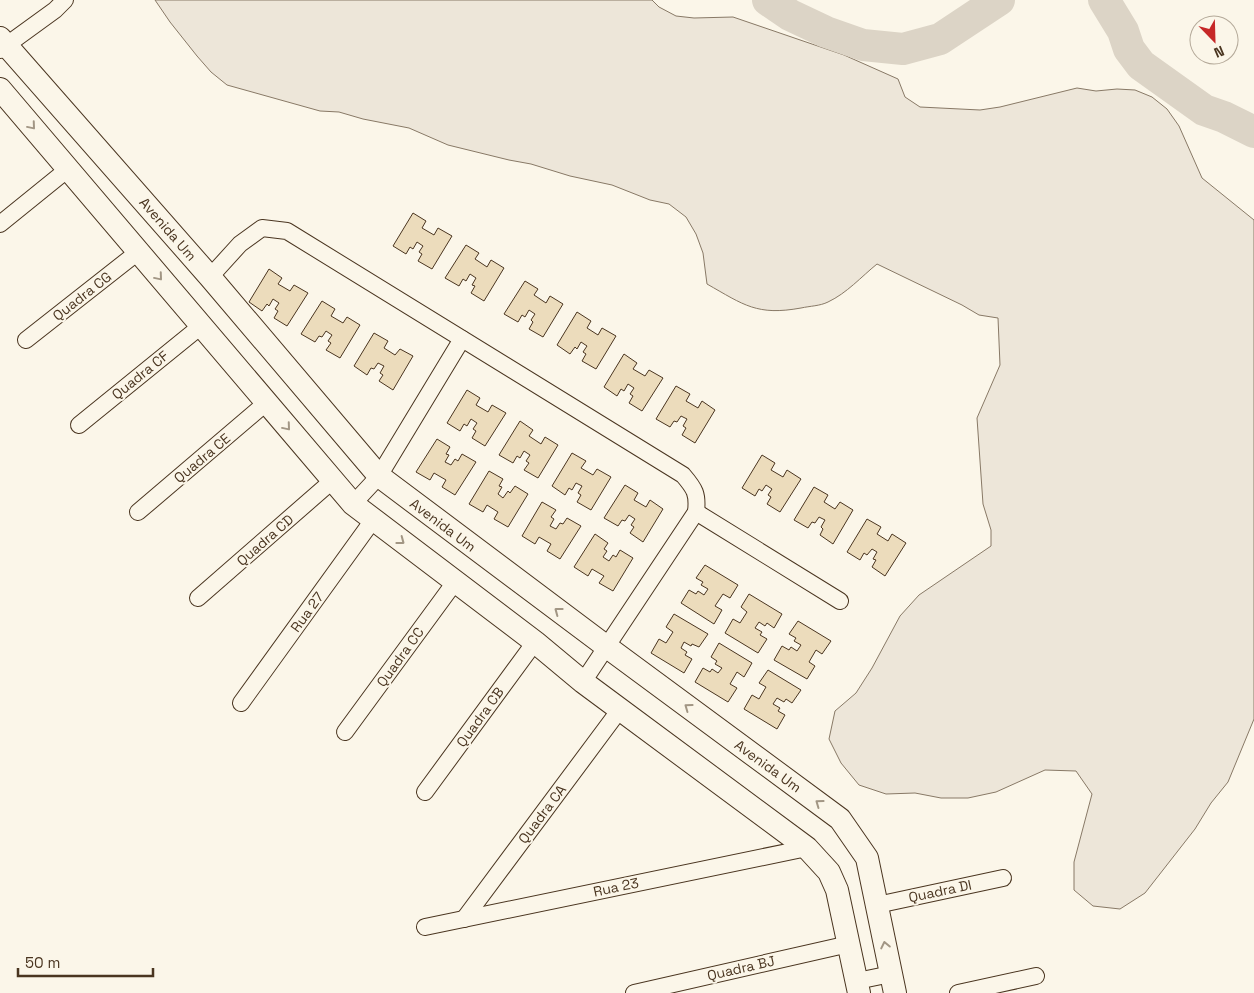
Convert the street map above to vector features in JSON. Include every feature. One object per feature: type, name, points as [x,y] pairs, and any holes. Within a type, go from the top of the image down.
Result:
[{"type":"street","points":[[2,44],[55,10],[65,0]]},
{"type":"street","name":"Avenida Um","points":[[0,90],[332,482],[353,504],[535,642],[583,682],[621,708],[807,848],[829,872],[838,890],[858,987],[893,983],[867,858],[840,819],[378,476],[210,277],[2,44]]},
{"type":"street","points":[[0,224],[68,169]]},
{"type":"street","points":[[210,277],[240,244],[262,228],[287,231],[684,475],[694,488],[698,499],[696,512],[583,682]]},
{"type":"street","name":"Quadra CG","points":[[26,340],[138,252]]},
{"type":"street","name":"Quadra CF","points":[[80,425],[201,326]]},
{"type":"street","points":[[353,504],[378,476],[462,339]]},
{"type":"street","name":"Quadra CE","points":[[138,512],[266,403]]},
{"type":"street","name":"Quadra CD","points":[[198,598],[332,482]]},
{"type":"street","points":[[696,512],[840,601]]},
{"type":"street","name":"Rua 27","points":[[242,703],[373,520]]},
{"type":"street","name":"Quadra CC","points":[[345,732],[456,582]]},
{"type":"street","name":"Quadra CB","points":[[425,792],[535,642]]},
{"type":"street","name":"Quadra CA","points":[[464,919],[621,708]]},
{"type":"street","name":"Rua 23","points":[[425,927],[807,848]]},
{"type":"street","name":"Quadra DI","points":[[877,905],[1003,878]]},
{"type":"street","name":"Quadra BJ","points":[[634,993],[849,944]]},
{"type":"street","points":[[958,993],[1036,976]]},
{"type":"shaded area","points":[[155,0],[652,0],[659,7],[676,16],[694,18],[733,17],[844,55],[898,79],[905,97],[920,107],[980,110],[1077,88],[1096,91],[1135,90],[1152,97],[1167,109],[1179,126],[1202,178],[1254,220],[1254,719],[1228,782],[1211,803],[1195,829],[1145,893],[1120,909],[1093,906],[1074,890],[1074,862],[1092,794],[1076,771],[1045,770],[996,792],[968,798],[941,798],[915,793],[886,794],[859,785],[841,763],[829,739],[835,711],[856,693],[900,616],[919,595],[991,546],[991,530],[983,504],[977,418],[1000,365],[998,318],[979,315],[877,264],[848,289],[825,303],[773,311],[751,307],[707,284],[703,253],[696,234],[686,217],[669,204],[650,200],[612,185],[448,145],[409,128],[339,112],[320,111],[227,85],[211,72],[197,56]]},
{"type":"building","points":[[413,213],[426,221],[422,228],[434,235],[438,228],[452,236],[432,269],[418,261],[422,254],[419,252],[423,246],[417,242],[413,249],[410,247],[406,254],[393,246]]},
{"type":"building","points":[[466,245],[479,253],[475,259],[487,267],[491,260],[504,268],[484,301],[471,293],[475,286],[472,285],[476,278],[470,274],[466,281],[463,279],[459,286],[445,278]]},
{"type":"building","points":[[269,269],[282,278],[278,284],[290,291],[294,285],[308,293],[287,326],[274,318],[278,311],[275,309],[279,303],[273,299],[269,306],[267,304],[262,311],[249,302]]},
{"type":"building","points":[[525,281],[538,289],[534,295],[546,303],[550,296],[563,304],[543,337],[529,329],[535,314],[529,310],[525,317],[522,315],[518,322],[504,314]]},
{"type":"building","points":[[322,301],[335,309],[331,316],[343,323],[347,317],[360,325],[340,358],[326,350],[331,343],[328,341],[332,335],[326,331],[315,342],[301,334]]},
{"type":"building","points":[[577,312],[591,321],[587,328],[598,335],[602,328],[616,336],[596,369],[582,361],[586,354],[583,352],[587,346],[581,342],[577,349],[575,347],[570,354],[557,345]]},
{"type":"building","points":[[374,333],[388,341],[384,348],[395,355],[400,349],[413,356],[393,390],[379,381],[383,375],[380,373],[384,366],[378,363],[374,369],[371,368],[367,375],[354,366]]},
{"type":"building","points":[[624,354],[637,363],[633,369],[645,376],[649,370],[663,378],[642,411],[629,403],[633,396],[630,394],[634,388],[628,384],[624,391],[621,389],[617,396],[604,387]]},
{"type":"building","points":[[676,386],[690,394],[686,401],[698,408],[702,401],[715,410],[695,443],[682,435],[686,428],[683,426],[687,419],[681,416],[670,427],[656,419]]},
{"type":"building","points":[[467,390],[480,398],[476,405],[488,412],[492,405],[506,413],[485,446],[472,438],[476,431],[473,429],[477,423],[471,419],[467,426],[464,424],[460,431],[447,423]]},
{"type":"building","points":[[520,421],[533,430],[529,436],[541,444],[545,437],[558,445],[538,478],[524,470],[529,463],[526,461],[530,455],[524,451],[520,458],[517,456],[513,463],[499,455]]},
{"type":"building","points":[[437,439],[450,447],[446,454],[449,455],[445,462],[451,465],[455,459],[458,461],[462,454],[476,462],[455,495],[442,487],[446,480],[434,473],[430,480],[416,472]]},
{"type":"building","points":[[572,453],[586,461],[581,468],[593,475],[597,469],[611,477],[591,510],[577,502],[581,495],[578,493],[582,486],[576,483],[572,490],[569,488],[565,495],[552,486]]},
{"type":"building","points":[[762,455],[775,463],[771,470],[783,477],[787,470],[801,479],[780,512],[767,504],[771,497],[768,495],[772,489],[766,485],[762,491],[759,489],[755,496],[742,488]]},
{"type":"building","points":[[489,471],[503,479],[499,486],[502,487],[498,494],[503,498],[515,486],[528,494],[508,527],[494,519],[498,512],[487,505],[483,512],[469,504]]},
{"type":"building","points":[[625,485],[638,493],[634,500],[646,507],[650,500],[663,509],[643,542],[630,533],[634,527],[631,525],[635,519],[629,515],[618,526],[604,518]]},
{"type":"building","points":[[814,487],[828,495],[824,502],[835,509],[840,502],[853,510],[833,544],[820,535],[823,529],[821,527],[825,520],[819,517],[808,528],[794,520]]},
{"type":"building","points":[[542,502],[556,510],[551,517],[554,519],[550,526],[556,529],[567,518],[581,526],[560,559],[547,551],[551,544],[539,537],[535,544],[522,536]]},
{"type":"building","points":[[867,519],[881,527],[877,534],[888,541],[892,534],[906,543],[885,576],[872,567],[876,560],[873,559],[877,552],[872,549],[867,555],[864,553],[860,560],[847,552]]},
{"type":"building","points":[[595,534],[608,543],[604,549],[607,551],[603,557],[609,561],[613,555],[616,557],[620,550],[633,558],[613,591],[599,583],[604,576],[592,569],[588,576],[574,567]]},
{"type":"building","points":[[705,565],[738,585],[730,598],[723,594],[715,606],[722,610],[714,624],[681,603],[689,590],[696,594],[698,591],[704,595],[708,589],[701,585],[703,582],[696,578]]},
{"type":"building","points":[[749,594],[782,614],[774,628],[767,623],[765,626],[759,622],[755,628],[762,632],[760,635],[767,639],[758,653],[725,633],[733,619],[740,623],[747,612],[741,607]]},
{"type":"building","points":[[674,614],[708,634],[699,647],[692,644],[691,646],[684,642],[681,648],[687,652],[685,655],[692,659],[684,673],[651,653],[659,639],[666,643],[673,632],[666,627]]},
{"type":"building","points":[[798,621],[831,641],[822,654],[816,650],[809,662],[815,666],[807,679],[774,660],[782,646],[789,650],[791,647],[797,651],[801,645],[794,641],[796,638],[789,634]]},
{"type":"building","points":[[719,643],[752,663],[744,677],[737,672],[730,684],[737,688],[728,702],[695,682],[703,668],[710,672],[712,669],[718,673],[722,668],[715,664],[717,661],[711,657]]},
{"type":"building","points":[[768,670],[801,690],[792,703],[786,699],[784,702],[777,698],[773,704],[780,708],[778,711],[785,715],[777,729],[744,709],[752,695],[759,699],[766,687],[759,683]]},
{"type":"waterway","points":[[768,0],[790,15],[826,32],[863,45],[903,49],[940,39],[999,0]]},
{"type":"waterway","points":[[1104,0],[1123,31],[1129,49],[1141,65],[1204,110],[1224,117],[1254,132]]}]
